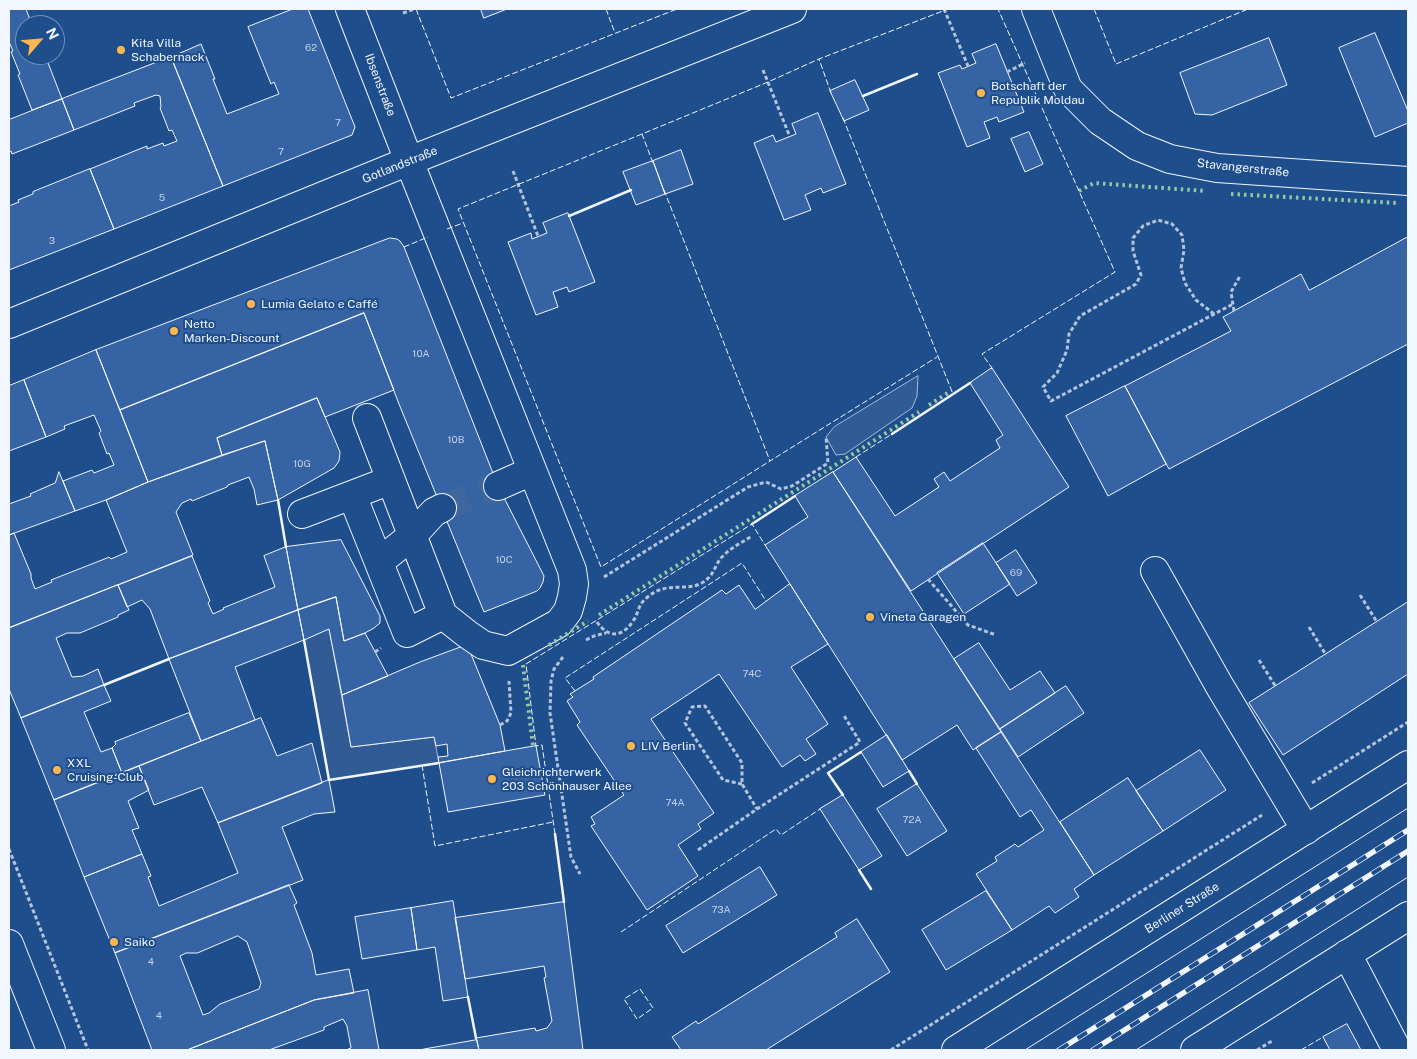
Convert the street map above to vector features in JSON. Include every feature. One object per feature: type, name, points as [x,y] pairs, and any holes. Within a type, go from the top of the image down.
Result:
[{"type":"street","name":"Ibsenstraße","points":[[350,9],[572,570]]},
{"type":"street","name":"Gotlandstraße","points":[[9,324],[409,161],[792,9]]},
{"type":"street","name":"Stavangerstraße","points":[[1036,9],[1068,89],[1100,121],[1137,146],[1170,159],[1217,168],[1408,181]]},
{"type":"street","points":[[367,418],[443,614],[467,634],[483,645],[508,651],[559,623],[568,611],[572,597],[574,584],[572,570]]},
{"type":"street","points":[[498,486],[532,471]]},
{"type":"street","points":[[302,514],[352,495],[395,490],[438,510],[412,535],[379,562]]},
{"type":"street","points":[[352,495],[407,632],[443,614]]},
{"type":"street","points":[[1155,571],[1204,659],[1306,830]]},
{"type":"street","name":"Berliner Straße","points":[[956,1050],[1408,765]]},
{"type":"street","points":[[1196,1050],[1408,916]]},
{"type":"street","points":[[9,944],[51,1050]]},
{"type":"street","points":[[1347,954],[1397,1050]]},
{"type":"path","points":[[403,13],[415,9]]},
{"type":"path","points":[[944,9],[968,66]]},
{"type":"path","points":[[1007,72],[1028,62]]},
{"type":"path","points":[[764,70],[790,137]]},
{"type":"path","points":[[513,172],[538,236]]},
{"type":"path","points":[[1214,314],[1196,300],[1185,283],[1181,268],[1184,250],[1182,235],[1172,224],[1158,220],[1143,226],[1133,238],[1133,251],[1141,275],[1136,284],[1080,316],[1069,334],[1067,350],[1057,373],[1043,387],[1051,401],[1233,304]]},
{"type":"path","points":[[1234,311],[1231,292],[1240,276]]},
{"type":"path","points":[[572,570],[587,583],[601,579],[748,487],[766,482],[781,489],[792,486],[828,463],[826,437]]},
{"type":"path","points":[[579,644],[594,636],[606,633],[620,633],[628,628],[634,620],[640,605],[646,598],[657,591],[668,587],[700,584],[710,578],[723,556],[752,536]]},
{"type":"path","points":[[928,579],[968,625],[996,634]]},
{"type":"path","points":[[1360,595],[1377,622]]},
{"type":"path","points":[[1309,628],[1326,656]]},
{"type":"path","points":[[602,629],[606,633]]},
{"type":"path","points":[[500,725],[507,721],[511,713],[508,651]]},
{"type":"path","points":[[565,655],[554,668],[551,681],[550,713],[571,857],[580,874]]},
{"type":"path","points":[[1259,660],[1276,687]]},
{"type":"path","points":[[742,784],[723,780],[685,723],[692,707],[705,706],[742,763],[742,784],[757,808]]},
{"type":"path","points":[[698,850],[757,808],[860,742],[842,714]]},
{"type":"path","points":[[891,1050],[1408,722]]},
{"type":"path","points":[[9,849],[88,1050]]},
{"type":"shaded area","points":[[918,376],[917,396],[912,408],[845,454],[836,455],[826,437],[834,427]]},
{"type":"shaded area","points":[[329,629],[351,747],[434,737],[439,763],[329,780],[304,640]]},
{"type":"building","points":[[9,9],[26,9],[28,15],[15,15],[15,62],[9,42]]},
{"type":"building","points":[[293,9],[308,9],[355,127],[352,135],[223,186],[171,57],[201,44],[227,114],[279,94],[274,82],[271,84],[248,27]]},
{"type":"building","points":[[481,9],[507,9],[484,18]]},
{"type":"building","points":[[1375,33],[1408,111],[1408,123],[1375,137],[1339,48]]},
{"type":"building","points":[[1269,38],[1287,85],[1212,115],[1195,114],[1180,73]]},
{"type":"building","name":"Botschaft der Republik Moldau","points":[[996,44],[1024,112],[999,122],[997,117],[984,122],[990,138],[967,147],[938,73],[960,65],[962,69],[976,63],[972,54]]},
{"type":"building","points":[[171,57],[223,186],[114,229],[90,169],[147,146],[147,149],[163,143],[164,146],[177,141],[172,130],[169,131],[160,108],[160,96],[156,95],[134,103],[135,106],[74,130],[62,99]]},
{"type":"building","points":[[16,65],[49,65],[62,99],[32,110],[18,75],[20,74]]},
{"type":"building","points":[[855,80],[869,110],[844,121],[830,91]]},
{"type":"building","points":[[62,99],[74,130],[12,154],[11,151],[9,152],[9,120]]},
{"type":"building","points":[[818,113],[846,184],[823,193],[821,188],[805,195],[811,210],[784,220],[754,143],[773,135],[776,142],[796,134],[792,124]]},
{"type":"building","points":[[1029,132],[1043,164],[1025,172],[1011,139]]},
{"type":"building","points":[[681,150],[693,184],[665,194],[653,161]]},
{"type":"building","points":[[653,161],[665,194],[636,205],[623,172]]},
{"type":"building","points":[[90,169],[114,229],[9,270],[9,206],[33,194],[33,192]]},
{"type":"building","points":[[568,213],[595,282],[569,292],[567,287],[553,292],[558,307],[536,315],[508,242],[531,233],[532,239],[547,233],[543,223]]},
{"type":"building","points":[[1408,237],[1408,344],[1169,469],[1125,386],[1231,331],[1223,317],[1301,274],[1309,290]]},
{"type":"building","points":[[390,238],[397,239],[404,247],[498,486],[544,576],[543,582],[537,591],[484,612],[364,313],[120,410],[96,350]]},
{"type":"building","points":[[364,313],[394,390],[325,417],[317,398],[217,438],[222,455],[148,482],[120,410]]},
{"type":"building","points":[[96,350],[148,482],[75,511],[63,481],[92,470],[94,473],[114,465],[109,453],[107,454],[99,433],[101,431],[94,415],[64,426],[65,429],[46,437],[24,380]]},
{"type":"building","points":[[992,368],[1069,487],[911,591],[833,472],[856,457],[895,516],[939,487],[934,479],[944,472],[950,481],[1000,448],[996,440],[1003,435],[970,383]]},
{"type":"building","points":[[24,380],[46,437],[9,451],[9,386]]},
{"type":"building","points":[[1125,386],[1166,464],[1108,496],[1066,416]]},
{"type":"building","points":[[317,398],[340,452],[339,461],[334,468],[278,500],[265,441],[222,455],[217,438]]},
{"type":"building","points":[[265,441],[278,500],[257,505],[254,489],[249,477],[192,501],[191,499],[182,503],[176,512],[193,555],[9,628],[9,535],[14,533],[31,574],[35,589],[52,582],[51,580],[109,557],[111,559],[127,552],[106,500],[148,482]]},
{"type":"building","points":[[59,472],[75,511],[9,535],[9,504],[31,496],[30,494],[55,483]]},
{"type":"building","name":"Vineta Garagen","points":[[833,472],[1001,732],[973,750],[957,725],[902,760],[765,545],[808,517],[795,496]]},
{"type":"building","points":[[341,540],[380,616],[380,623],[374,628],[344,641],[336,597],[298,610],[286,547]]},
{"type":"building","points":[[983,543],[1010,584],[964,614],[937,573]]},
{"type":"building","points":[[286,547],[298,610],[169,659],[150,609],[142,600],[127,607],[118,585],[192,556],[210,601],[208,603],[213,614],[223,608],[275,587],[264,556]]},
{"type":"building","points":[[1016,550],[1037,583],[1017,596],[996,563]]},
{"type":"building","name":"LIV Berlin","points":[[790,584],[828,644],[791,667],[828,724],[806,739],[816,754],[805,761],[800,755],[782,767],[719,674],[651,719],[714,813],[698,824],[701,829],[678,845],[698,876],[647,910],[591,826],[595,824],[591,817],[624,795],[577,725],[580,722],[567,701],[573,697],[570,694],[722,590],[726,594],[739,585],[755,609]]},
{"type":"building","points":[[118,585],[129,610],[118,615],[118,617],[80,633],[67,633],[56,638],[72,677],[83,676],[98,669],[104,685],[21,718],[9,689],[9,628]]},
{"type":"building","points":[[336,597],[344,641],[365,633],[388,676],[342,695],[329,629],[304,640],[298,610]]},
{"type":"building","points":[[1408,602],[1408,674],[1283,755],[1249,703]]},
{"type":"building","points":[[298,610],[304,640],[235,667],[255,720],[201,741],[169,659]]},
{"type":"building","points":[[979,643],[1010,690],[1040,671],[1055,693],[1000,729],[954,659]]},
{"type":"building","points":[[461,647],[471,654],[500,725],[505,751],[439,763],[438,757],[448,756],[447,744],[436,746],[434,737],[351,747],[342,695]]},
{"type":"building","points":[[104,685],[111,701],[84,712],[101,752],[112,748],[122,773],[54,800],[21,718]]},
{"type":"building","points":[[1066,686],[1084,713],[1018,757],[1000,729]]},
{"type":"building","points":[[189,713],[201,741],[122,773],[112,748],[116,744],[115,742]]},
{"type":"building","points":[[261,718],[277,756],[312,743],[322,783],[218,823],[202,787],[154,805],[139,766]]},
{"type":"building","points":[[1001,732],[1094,875],[1074,889],[1079,897],[1055,913],[1049,906],[1012,930],[976,874],[997,861],[995,857],[1015,844],[1018,847],[1044,830],[1031,810],[1020,817],[976,748]]},
{"type":"building","points":[[887,735],[909,771],[883,787],[861,752]]},
{"type":"building","name":"Gleichrichterwerk 203 Schönhauser Allee","points":[[536,746],[545,795],[448,812],[439,763]]},
{"type":"building","points":[[1200,750],[1226,790],[1163,831],[1136,791]]},
{"type":"building","points":[[139,766],[149,790],[128,801],[139,828],[132,830],[142,854],[84,877],[54,800]]},
{"type":"building","points":[[1128,778],[1163,831],[1094,875],[1060,822]]},
{"type":"building","points":[[329,780],[335,812],[314,814],[282,827],[303,880],[115,953],[84,877],[142,854],[151,876],[148,877],[159,906],[238,873],[218,823]]},
{"type":"building","points":[[917,784],[947,831],[907,856],[877,809]]},
{"type":"building","points":[[843,795],[882,856],[859,870],[820,809]]},
{"type":"building","points":[[760,867],[777,895],[683,953],[666,926]]},
{"type":"building","points":[[289,885],[297,903],[294,905],[312,953],[316,975],[349,969],[354,993],[314,1000],[187,1050],[152,1050],[115,953]],"holes":[[[238,936],[247,942],[261,983],[259,989],[220,1004],[209,1013],[203,1015],[180,956],[186,953],[197,953]]]},
{"type":"building","points":[[986,891],[1012,930],[946,970],[922,930]]},
{"type":"building","points":[[453,901],[468,997],[443,1001],[435,947],[417,950],[411,908]]},
{"type":"building","points":[[564,902],[583,1050],[479,1050],[476,1038],[535,1028],[536,1031],[547,1028],[552,1021],[544,978],[546,977],[544,966],[465,979],[455,918]]},
{"type":"building","points":[[411,908],[417,950],[362,959],[355,917]]},
{"type":"building","points":[[857,919],[890,972],[766,1050],[681,1050],[672,1037],[696,1021],[698,1024],[837,937],[835,933]]},
{"type":"building","points":[[368,990],[379,1050],[348,1050],[351,1048],[347,1026],[343,1019],[324,1027],[324,1030],[269,1050],[187,1050],[314,1000]]},
{"type":"building","points":[[1347,1024],[1361,1050],[1330,1050],[1323,1037]]},
{"type":"building","points":[[477,1040],[479,1050],[419,1050]]},
{"type":"tunnel","points":[[442,508],[498,486]]},
{"type":"tram line","points":[[1025,1050],[1408,808]]},
{"type":"tram line","points":[[1136,1050],[1408,877]]},
{"type":"railway","points":[[1059,1050],[1408,830]]},
{"type":"railway","points":[[1093,1050],[1408,851]]},
{"type":"hedge","points":[[1079,191],[1094,183],[1206,191]]},
{"type":"hedge","points":[[1231,194],[1397,203]]},
{"type":"hedge","points":[[929,405],[951,391]]},
{"type":"hedge","points":[[599,615],[919,412]]},
{"type":"hedge","points":[[549,645],[588,621]]},
{"type":"hedge","points":[[523,665],[533,746]]},
{"type":"fence","points":[[416,9],[451,98],[677,9]]},
{"type":"fence","points":[[606,9],[615,33]]},
{"type":"fence","points":[[831,93],[819,59],[948,9]]},
{"type":"fence","points":[[991,369],[982,354],[1115,272],[998,9]]},
{"type":"fence","points":[[1094,9],[1116,64],[1248,9]]},
{"type":"fence","points":[[653,163],[642,134],[819,59]]},
{"type":"fence","points":[[843,118],[953,394],[972,382]]},
{"type":"fence","points":[[642,134],[458,209],[601,567],[770,461]]},
{"type":"fence","points":[[664,190],[770,461],[937,357]]},
{"type":"fence","points":[[447,229],[463,223]]},
{"type":"fence","points":[[404,247],[428,237]]},
{"type":"fence","points":[[856,457],[892,434]]},
{"type":"fence","points":[[555,834],[542,745],[536,746],[526,664],[752,524],[765,545]]},
{"type":"fence","points":[[575,691],[565,678],[742,563],[766,601]]},
{"type":"fence","points":[[422,765],[435,846],[553,822]]},
{"type":"fence","points":[[621,932],[776,829],[781,835],[820,809]]},
{"type":"fence","points":[[640,989],[653,1008],[637,1019],[624,999],[640,989]]},
{"type":"fence","points":[[1301,1050],[1323,1037]]},
{"type":"wall","points":[[863,96],[917,74]]},
{"type":"wall","points":[[569,216],[631,190]]},
{"type":"wall","points":[[892,434],[970,383]]},
{"type":"wall","points":[[752,524],[795,496]]},
{"type":"wall","points":[[278,500],[286,547]]},
{"type":"wall","points":[[304,640],[329,780],[439,763]]},
{"type":"wall","points":[[104,685],[169,659]]},
{"type":"wall","points":[[843,795],[828,773],[861,752]]},
{"type":"wall","points":[[909,771],[917,784]]},
{"type":"wall","points":[[555,834],[564,902]]},
{"type":"wall","points":[[859,870],[871,889]]},
{"type":"wall","points":[[468,997],[476,1038]]},
{"type":"place","name":"Kita Villa Schabernack","points":[[121,50]]},
{"type":"place","name":"Botschaft der Republik Moldau","points":[[981,93]]},
{"type":"place","name":"Lumia Gelato e Caffé","points":[[251,304]]},
{"type":"place","name":"Netto Marken-Discount","points":[[174,331]]},
{"type":"place","name":"Vineta Garagen","points":[[870,617]]},
{"type":"place","name":"LIV Berlin","points":[[631,746]]},
{"type":"place","name":"XXL Cruising-Club","points":[[57,770]]},
{"type":"place","name":"Gleichrichterwerk 203 Schönhauser Allee","points":[[492,779]]},
{"type":"place","name":"Saiko","points":[[114,942]]}]
